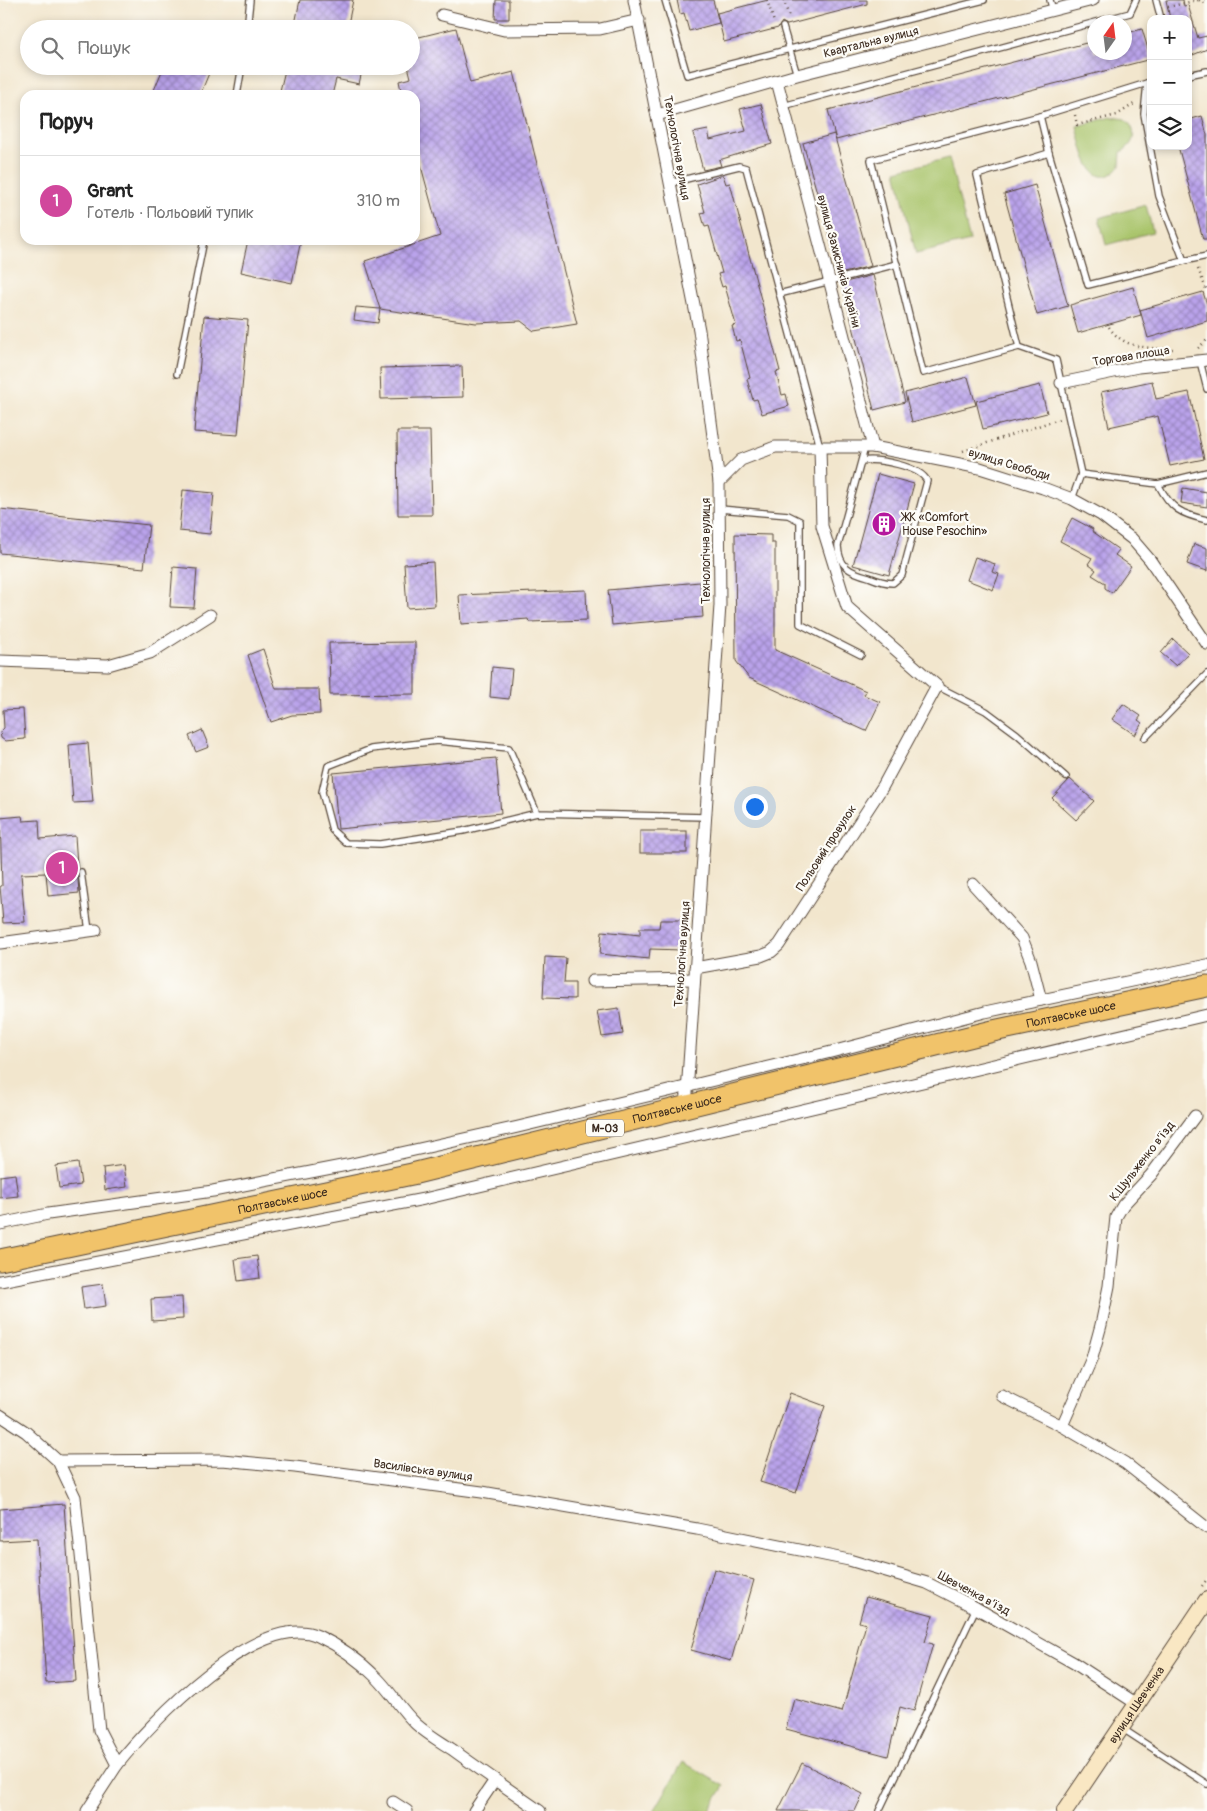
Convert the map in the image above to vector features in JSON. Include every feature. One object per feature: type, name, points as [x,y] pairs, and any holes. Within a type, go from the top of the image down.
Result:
[{"type":"highway","name":"Полтавське шосе","points":[[0,1260],[412,1174],[993,1031],[1207,986]]},
{"type":"street","name":"Технологічна вулиця","points":[[634,0],[699,330],[720,482],[720,605],[686,1108]]},
{"type":"street","name":"Квартальна вулиця","points":[[657,115],[1051,5],[1093,0]]},
{"type":"street","points":[[442,15],[504,30],[600,29],[639,20]]},
{"type":"street","name":"вулиця Захисників України","points":[[777,81],[830,281],[869,448]]},
{"type":"street","name":"Торгова площа","points":[[1061,383],[1138,367],[1204,361]]},
{"type":"street","name":"вулиця Свободи","points":[[720,482],[740,460],[775,447],[869,448],[980,468],[1072,499],[1101,515],[1132,538],[1150,560],[1207,644]]},
{"type":"street","points":[[820,447],[822,526],[847,607],[937,686]]},
{"type":"street","points":[[0,661],[108,665],[150,654],[210,615]]},
{"type":"street","name":"Польовий провулок","points":[[592,981],[694,974],[771,952],[779,945],[883,786],[937,686]]},
{"type":"street","points":[[973,884],[1022,938],[1031,961],[1041,1000]]},
{"type":"street","points":[[0,943],[93,931]]},
{"type":"street","points":[[0,1224],[48,1214],[213,1191],[347,1165],[518,1127],[1041,1000],[1207,965]]},
{"type":"street","points":[[0,1281],[424,1200],[1207,1015]]},
{"type":"street","name":"К.Шульженко в’їзд","points":[[1062,1426],[1092,1358],[1099,1333],[1109,1286],[1116,1217],[1123,1205],[1151,1175],[1195,1116]]},
{"type":"street","points":[[1002,1396],[1062,1426],[1125,1463],[1207,1528]]},
{"type":"street","points":[[0,1415],[26,1432],[58,1461],[75,1497],[99,1730],[117,1765]]},
{"type":"street","name":"Василівська вулиця","points":[[58,1461],[202,1460],[295,1467],[482,1492],[781,1546]]},
{"type":"street","name":"Шевченка в’їзд","points":[[781,1546],[849,1560],[927,1583],[1074,1663],[1137,1704]]},
{"type":"street","name":"вулиця Шевченка","points":[[1066,1811],[1137,1704],[1204,1594]]},
{"type":"street","points":[[86,1811],[133,1744],[181,1696],[212,1670],[282,1633],[299,1631],[318,1636],[352,1656],[378,1678],[400,1708],[418,1725],[540,1811]]},
{"type":"street","points":[[474,1811],[495,1780]]},
{"type":"street","points":[[394,1802],[407,1811]]},
{"type":"lane","points":[[247,20],[250,0]]},
{"type":"lane","points":[[665,0],[687,75],[984,0]]},
{"type":"lane","points":[[783,106],[1130,13],[1136,0]]},
{"type":"lane","points":[[1156,0],[1160,15]]},
{"type":"lane","points":[[783,27],[797,75]]},
{"type":"lane","points":[[1192,74],[1207,71]]},
{"type":"lane","points":[[238,90],[240,75]]},
{"type":"lane","points":[[1072,499],[1081,474],[1056,360],[1019,347],[924,373],[871,160],[1040,116],[1147,84]]},
{"type":"lane","points":[[1147,95],[1144,114],[1159,196],[1184,261]]},
{"type":"lane","points":[[1040,116],[1088,285],[1207,256]]},
{"type":"lane","points":[[1019,347],[977,175],[1050,153]]},
{"type":"lane","points":[[669,184],[739,166],[746,168],[820,447]]},
{"type":"lane","points":[[177,374],[203,245]]},
{"type":"lane","points":[[779,294],[897,264]]},
{"type":"lane","points":[[1204,361],[1207,389]]},
{"type":"lane","points":[[862,461],[877,460],[918,471],[927,481],[902,575],[893,583],[852,573],[843,565],[839,557],[838,546],[862,461],[869,448]]},
{"type":"lane","points":[[1081,474],[1158,484],[1207,472]]},
{"type":"lane","points":[[1158,484],[1168,502],[1185,515],[1207,520]]},
{"type":"lane","points":[[720,509],[788,515],[800,521],[800,624],[861,655]]},
{"type":"lane","points":[[1144,738],[1207,674]]},
{"type":"lane","points":[[937,686],[986,711],[1017,734],[1066,777]]},
{"type":"lane","points":[[537,813],[509,748],[437,740],[371,749],[328,766],[322,792],[332,830],[346,843],[380,844],[463,831],[537,813],[705,817]]},
{"type":"lane","points":[[81,872],[93,931]]},
{"type":"lane","points":[[879,1811],[976,1608]]},
{"type":"lane","points":[[1120,1728],[1207,1784]]},
{"type":"path","points":[[767,0],[774,24]]},
{"type":"path","points":[[784,0],[790,23]]},
{"type":"path","points":[[1158,10],[1198,0],[1207,3]]},
{"type":"path","points":[[1072,106],[1078,124],[1117,115],[1133,106],[1147,86]]},
{"type":"path","points":[[1207,267],[1198,269],[1207,291]]},
{"type":"path","points":[[1203,280],[1207,284]]},
{"type":"path","points":[[1109,327],[1115,335],[1126,343],[1176,350]]},
{"type":"path","points":[[1197,349],[1207,340]]},
{"type":"path","points":[[1191,349],[1207,348]]},
{"type":"path","points":[[938,460],[1068,416]]},
{"type":"path","points":[[1204,1594],[1207,1579]]},
{"type":"green space","points":[[1111,117],[1125,119],[1132,128],[1134,137],[1130,145],[1121,152],[1120,166],[1110,174],[1102,176],[1095,173],[1089,165],[1077,126]]},
{"type":"green space","points":[[949,158],[970,241],[916,254],[896,171]]},
{"type":"green space","points":[[1146,205],[1153,232],[1106,245],[1099,218]]},
{"type":"green space","points":[[683,1762],[724,1786],[709,1811],[654,1811]]},
{"type":"building","points":[[300,0],[353,0],[349,20],[296,20]]},
{"type":"building","points":[[496,0],[509,0],[509,19],[495,19]]},
{"type":"building","points":[[677,0],[713,0],[719,23],[689,31],[684,13],[680,14]]},
{"type":"building","points":[[768,0],[867,0],[867,4],[787,25],[782,22],[778,28],[724,42],[717,13]]},
{"type":"building","points":[[1166,0],[1183,0],[1184,6],[1188,5],[1191,15],[1169,15]]},
{"type":"building","points":[[1192,18],[1198,38],[1207,36],[1207,49],[1192,55]]},
{"type":"building","points":[[456,28],[470,83],[514,72],[577,324],[534,331],[521,321],[476,323],[380,309],[365,261],[413,245],[420,245],[420,243],[440,236],[420,162],[420,90],[401,90],[399,81],[411,78],[410,75],[420,75],[420,37]]},
{"type":"building","points":[[1142,29],[1147,46],[1147,60],[836,140],[828,110],[1087,43],[1087,60],[1132,60],[1132,32]]},
{"type":"building","points":[[160,75],[208,75],[202,90],[154,90]]},
{"type":"building","points":[[284,75],[361,75],[359,84],[336,79],[333,90],[280,90]]},
{"type":"building","points":[[761,104],[772,144],[719,160],[721,166],[703,170],[693,133],[708,130],[710,140],[746,131],[740,109]]},
{"type":"building","points":[[1202,116],[1207,135],[1207,239],[1203,239],[1179,150],[1192,150],[1192,119]]},
{"type":"building","points":[[834,134],[871,266],[840,274],[803,143]]},
{"type":"building","points":[[723,175],[726,184],[730,183],[780,371],[776,372],[782,395],[786,394],[789,406],[762,414],[757,399],[753,400],[747,379],[750,378],[740,340],[736,341],[732,326],[736,325],[725,286],[722,287],[718,274],[722,273],[709,226],[705,227],[701,213],[705,212],[697,184]]},
{"type":"building","points":[[1035,185],[1068,306],[1037,315],[1004,194]]},
{"type":"building","points":[[247,245],[300,245],[292,283],[241,272]]},
{"type":"building","points":[[873,275],[905,402],[874,410],[842,283]]},
{"type":"building","points":[[1133,287],[1141,315],[1078,333],[1070,305]]},
{"type":"building","points":[[1203,292],[1207,305],[1207,321],[1148,338],[1140,310]]},
{"type":"building","points":[[356,307],[380,309],[378,323],[354,320]]},
{"type":"building","points":[[204,316],[248,320],[238,435],[194,432]]},
{"type":"building","points":[[462,366],[463,397],[381,399],[380,368]]},
{"type":"building","points":[[968,377],[976,405],[912,422],[905,393]]},
{"type":"building","points":[[1152,381],[1156,399],[1189,392],[1204,459],[1170,466],[1158,416],[1109,427],[1101,392]]},
{"type":"building","points":[[1040,385],[1047,413],[983,429],[976,401]]},
{"type":"building","points":[[397,431],[430,431],[432,515],[398,515]]},
{"type":"building","name":"ЖК «Comfort House Pesochin»","points":[[878,474],[914,484],[889,575],[853,565]]},
{"type":"building","points":[[1183,488],[1207,492],[1207,507],[1181,503]]},
{"type":"building","points":[[183,490],[214,493],[210,534],[179,531]]},
{"type":"building","points":[[0,509],[149,525],[144,568],[0,553]]},
{"type":"building","points":[[1072,518],[1093,529],[1092,531],[1119,550],[1115,555],[1131,566],[1112,593],[1105,588],[1105,583],[1092,575],[1096,570],[1088,564],[1092,558],[1060,541]]},
{"type":"building","points":[[735,534],[771,535],[771,543],[775,543],[775,650],[866,691],[864,695],[880,702],[866,731],[749,678],[736,661]]},
{"type":"building","points":[[1194,544],[1207,548],[1207,571],[1187,564]]},
{"type":"building","points":[[975,557],[995,564],[992,572],[999,574],[993,590],[967,580]]},
{"type":"building","points":[[433,562],[435,606],[407,608],[404,564]]},
{"type":"building","points":[[173,567],[197,569],[194,608],[170,607]]},
{"type":"building","points":[[700,582],[703,617],[612,625],[608,590]]},
{"type":"building","points":[[586,590],[587,620],[529,622],[528,619],[461,624],[459,595]]},
{"type":"building","points":[[1173,639],[1188,653],[1176,666],[1161,653]]},
{"type":"building","points":[[415,642],[415,694],[330,695],[329,643]]},
{"type":"building","points":[[263,649],[276,689],[319,689],[320,714],[292,715],[271,722],[248,655]]},
{"type":"building","points":[[492,667],[512,669],[509,699],[490,697]]},
{"type":"building","points":[[1123,704],[1141,716],[1138,720],[1142,723],[1135,735],[1112,719]]},
{"type":"building","points":[[23,709],[25,739],[5,741],[1,738],[0,732],[4,728],[3,710]]},
{"type":"building","points":[[202,730],[209,747],[196,752],[189,736]]},
{"type":"building","points":[[88,743],[93,802],[73,803],[69,745]]},
{"type":"building","points":[[496,758],[501,813],[338,829],[333,773]]},
{"type":"building","points":[[1070,779],[1094,801],[1076,820],[1052,798]]},
{"type":"building","points":[[22,816],[23,821],[39,820],[40,839],[75,836],[79,893],[48,896],[46,873],[21,874],[25,922],[3,923],[0,886],[2,886],[0,818]]},
{"type":"building","points":[[640,831],[687,831],[687,853],[640,853]]},
{"type":"building","points":[[660,920],[683,920],[682,950],[650,949],[649,959],[600,954],[602,931],[640,935],[640,928],[659,928]]},
{"type":"building","points":[[545,957],[566,958],[564,983],[575,983],[575,999],[543,998]]},
{"type":"building","points":[[619,1008],[623,1034],[602,1037],[597,1011]]},
{"type":"building","points":[[78,1163],[81,1185],[59,1188],[56,1166]]},
{"type":"building","points":[[124,1165],[127,1187],[105,1190],[103,1168]]},
{"type":"building","points":[[15,1174],[18,1196],[0,1198],[0,1176]]},
{"type":"building","points":[[257,1256],[260,1278],[238,1281],[235,1259]]},
{"type":"building","points":[[103,1284],[106,1306],[84,1309],[81,1287]]},
{"type":"building","points":[[182,1297],[183,1319],[152,1321],[151,1299]]},
{"type":"building","points":[[790,1393],[825,1406],[796,1493],[760,1482]]},
{"type":"building","points":[[64,1504],[76,1681],[46,1683],[37,1539],[0,1541],[0,1509]]},
{"type":"building","points":[[714,1569],[754,1580],[731,1661],[691,1650]]},
{"type":"building","points":[[866,1597],[933,1615],[925,1642],[933,1644],[914,1711],[900,1707],[888,1756],[786,1729],[794,1699],[842,1712],[866,1624],[859,1622]]},
{"type":"building","points":[[802,1763],[863,1794],[855,1811],[778,1811]]},
{"type":"place","name":"ЖК «Comfort House Pesochin»","points":[[884,524]]},
{"type":"place","name":"Grant","points":[[62,868]]}]
